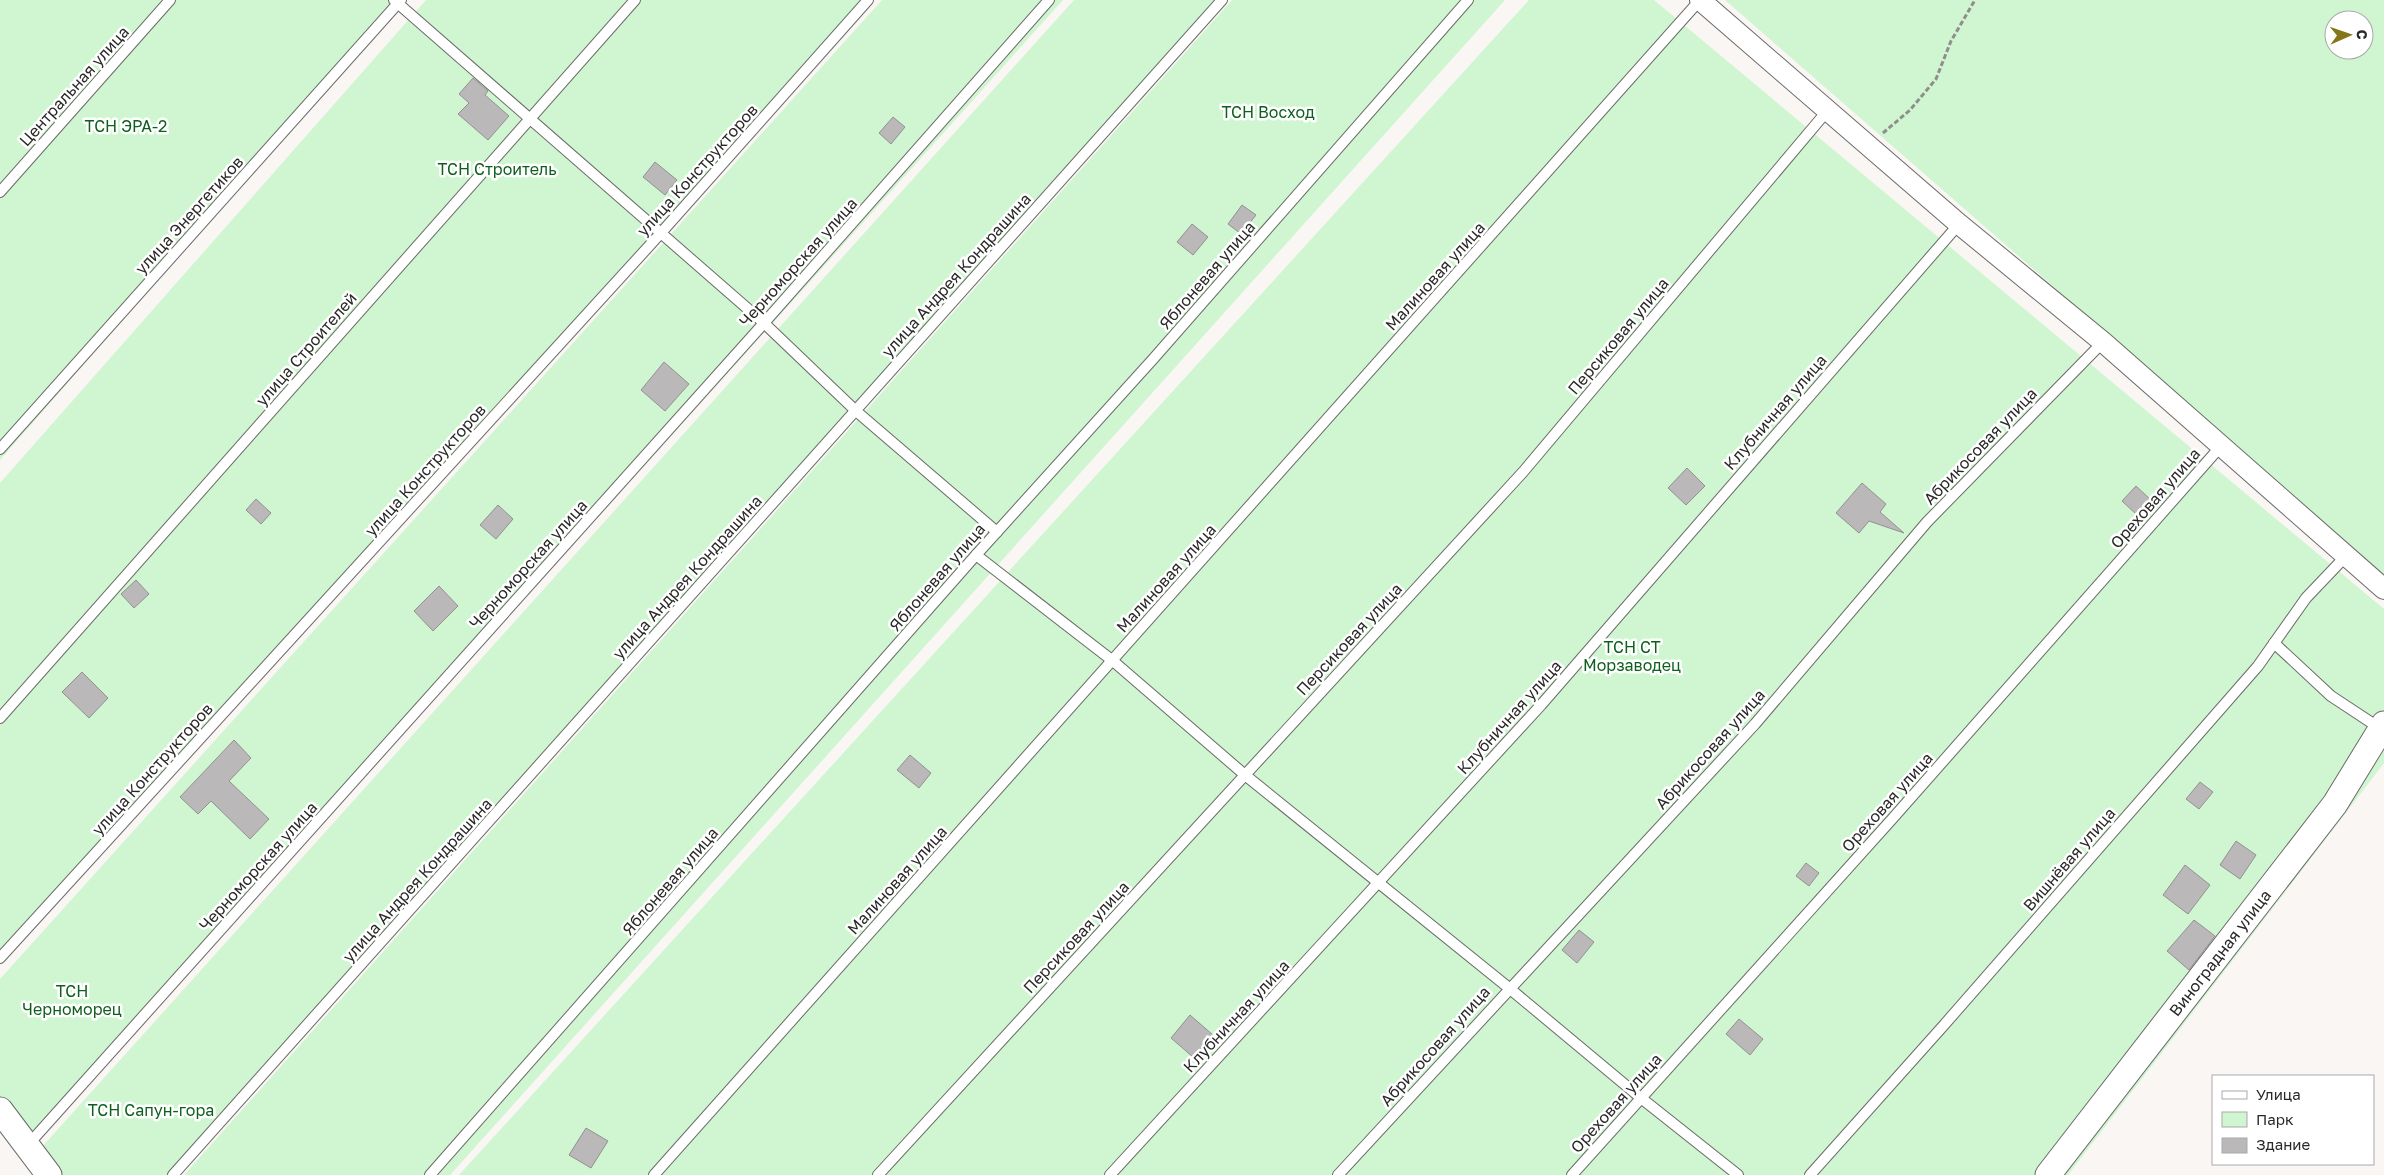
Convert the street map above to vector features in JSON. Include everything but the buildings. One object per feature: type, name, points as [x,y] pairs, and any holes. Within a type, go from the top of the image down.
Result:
[{"type":"street","points":[[1700,0],[1959,224],[2102,342],[2345,557],[2384,589]]},
{"type":"street","name":"Виноградная улица","points":[[2048,1175],[2335,804],[2382,726]]},
{"type":"street","points":[[0,1110],[49,1175]]},
{"type":"lane","name":"Центральная улица","points":[[0,192],[170,0]]},
{"type":"lane","name":"улица Строителей","points":[[0,718],[635,0]]},
{"type":"lane","name":"улица Конструкторов","points":[[0,958],[660,234],[868,0]]},
{"type":"lane","name":"Черноморская улица","points":[[28,1146],[764,323],[1050,0]]},
{"type":"lane","name":"улица Андрея Кондрашина","points":[[173,1175],[1222,0]]},
{"type":"lane","name":"Яблоневая улица","points":[[430,1175],[976,555],[1154,358],[1468,0]]},
{"type":"lane","name":"Малиновая улица","points":[[654,1175],[1700,0]]},
{"type":"lane","points":[[397,1],[660,234],[764,323],[856,411],[998,532]]},
{"type":"lane","name":"улица Энергетиков","points":[[0,449],[397,1]]},
{"type":"lane","name":"Персиковая улица","points":[[878,1175],[1523,472],[1828,110]]},
{"type":"lane","name":"Клубничная улица","points":[[1110,1175],[1541,704],[1959,224]]},
{"type":"lane","name":"Абрикосовая улица","points":[[1338,1175],[1755,724],[1927,522],[2102,342]]},
{"type":"lane","name":"Ореховая улица","points":[[1572,1175],[1893,818],[2221,446]]},
{"type":"lane","points":[[976,555],[1113,660],[1245,775],[1738,1175]]},
{"type":"lane","name":"Вишнёвая улица","points":[[1810,1175],[2258,666],[2306,598],[2345,557]]},
{"type":"lane","points":[[2274,643],[2331,696],[2382,726]]},
{"type":"path","points":[[1869,146],[1910,110],[1936,79],[1951,41],[1975,0]]},
{"type":"green space","name":"ТСН ЭРА-2","points":[[0,0],[403,0],[0,460]]},
{"type":"green space","name":"ТСН Строитель","points":[[426,0],[872,0],[0,965],[0,483]]},
{"type":"green space","name":"ТСН Черноморец","points":[[882,0],[1063,0],[34,1145],[0,1103],[0,979]]},
{"type":"green space","name":"ТСН Сапун-гора","points":[[1074,0],[1218,0],[168,1175],[59,1175],[41,1148]]},
{"type":"green space","name":"ТСН Восход","points":[[1232,0],[1505,0],[450,1175],[184,1175]]},
{"type":"green space","name":"ТСН СТ Морзаводец","points":[[1529,0],[1654,0],[2384,609],[2384,763],[2068,1175],[459,1175]]},
{"type":"green space","points":[[1725,0],[2384,0],[2384,575]]}]
